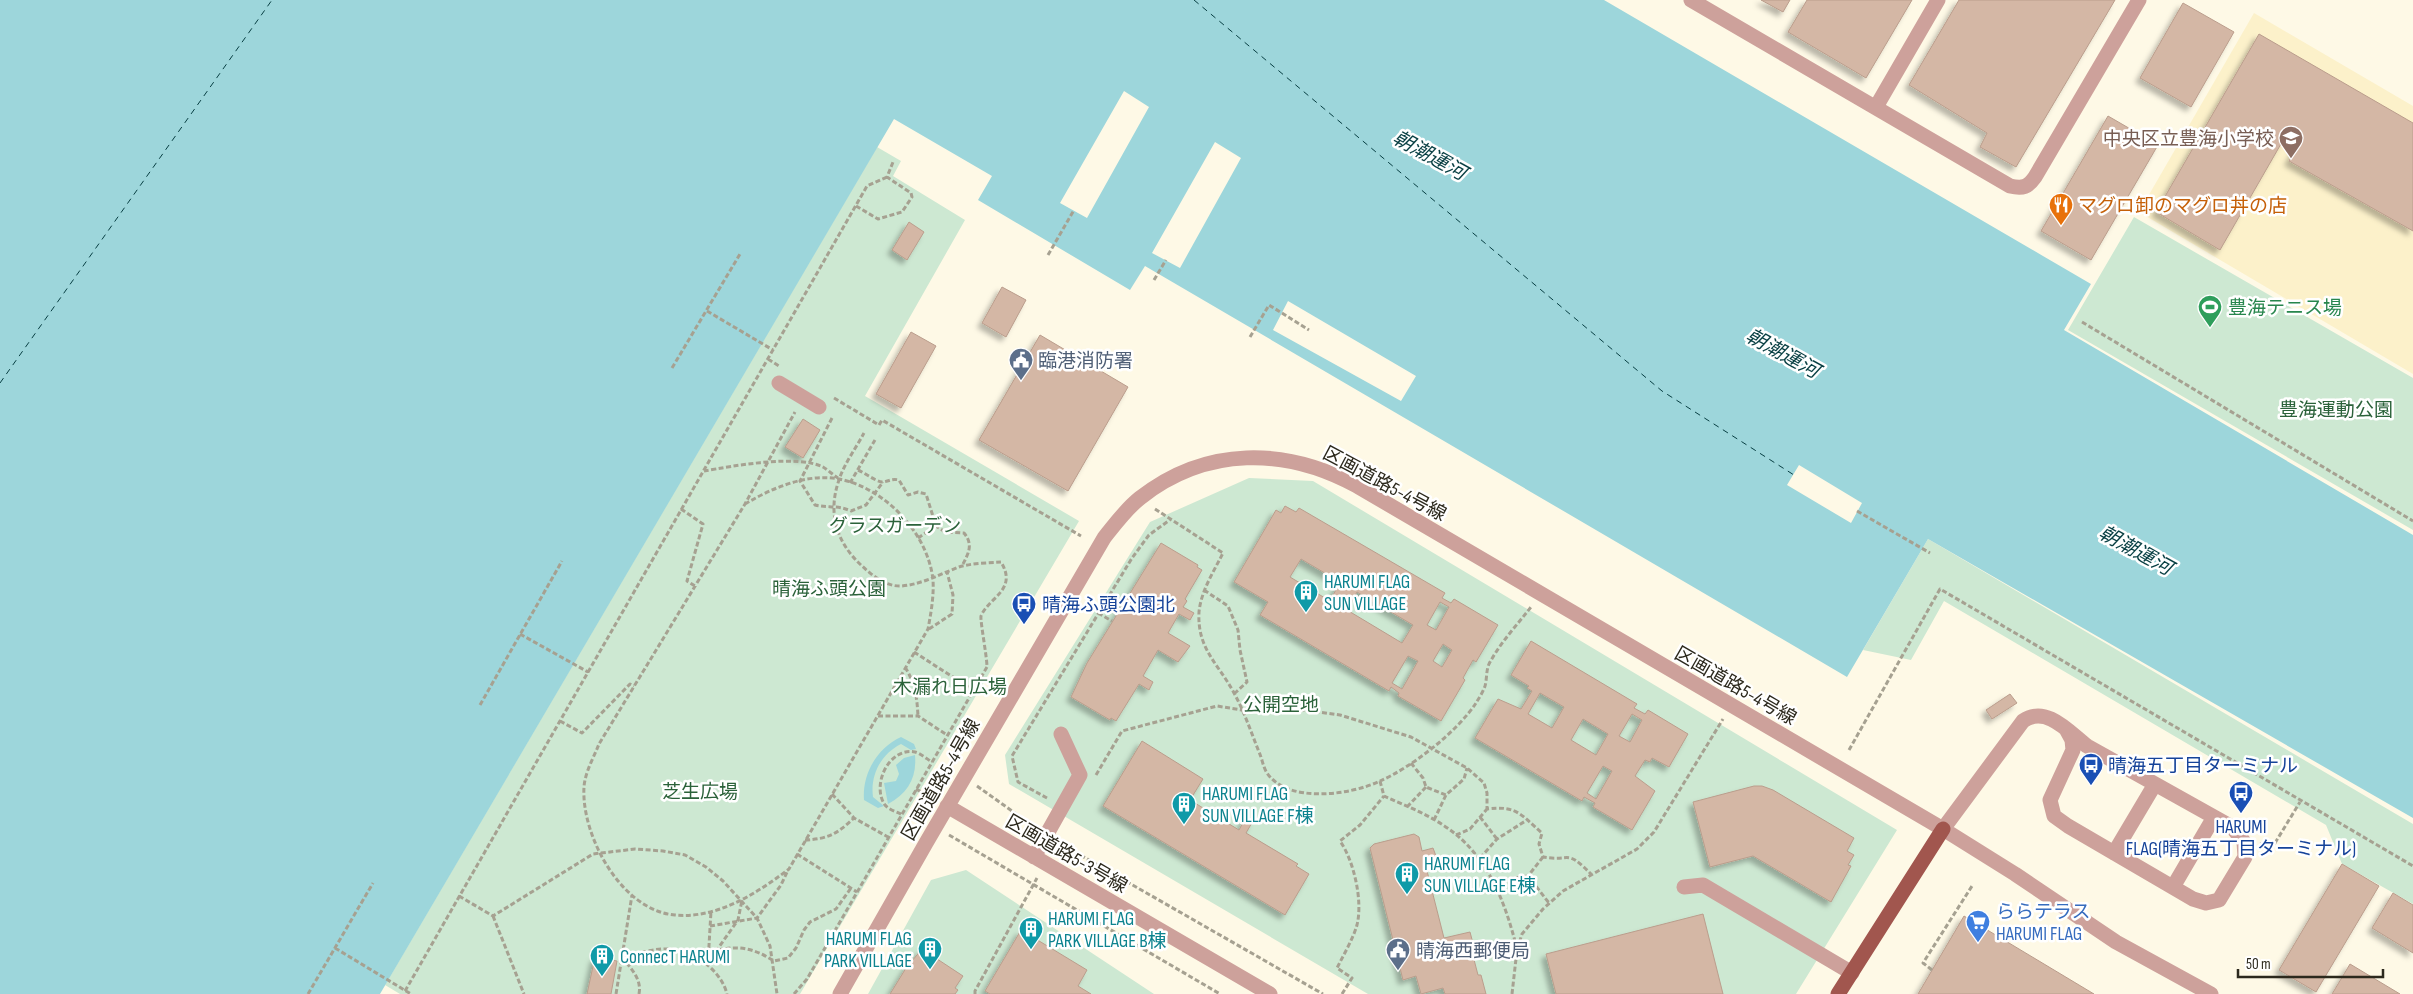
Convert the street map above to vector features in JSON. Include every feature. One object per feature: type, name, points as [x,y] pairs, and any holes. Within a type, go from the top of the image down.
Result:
[{"type":"main road","points":[[1838,994],[1943,829]]},
{"type":"street","points":[[1691,0],[2010,186],[2025,187],[2035,177],[2138,0]]},
{"type":"street","points":[[1876,107],[1938,0]]},
{"type":"street","points":[[782,376],[803,397],[823,400]]},
{"type":"street","name":"区画道路5-4号線","points":[[840,994],[947,806],[1100,545],[1120,518],[1139,498],[1161,483],[1204,464],[1250,457],[1279,458],[1306,464],[1331,472],[1357,486],[1943,829],[2015,874],[2116,942],[2211,994]]},
{"type":"street","points":[[1943,829],[2023,721],[2032,715],[2043,714],[2066,729],[2072,740],[2080,748],[2155,784],[2232,827],[2244,842],[2245,857],[2219,900],[2206,903],[2173,887],[2054,816],[2050,800],[2080,748]]},
{"type":"street","points":[[1040,860],[1080,775],[1061,734]]},
{"type":"street","points":[[2114,853],[2155,784]]},
{"type":"street","name":"区画道路5-3号線","points":[[947,806],[1270,994]]},
{"type":"street","points":[[2173,887],[2214,817]]},
{"type":"street","points":[[1684,887],[1702,885],[1852,973]]},
{"type":"path","points":[[405,990],[856,206],[868,186],[887,177],[893,162]]},
{"type":"path","points":[[856,206],[878,219],[902,212],[912,197],[911,192],[887,177]]},
{"type":"path","points":[[1048,255],[1074,210]]},
{"type":"path","points":[[672,368],[740,254]]},
{"type":"path","points":[[1154,280],[1166,260]]},
{"type":"path","points":[[1250,338],[1269,305],[1309,330]]},
{"type":"path","points":[[706,311],[773,350]]},
{"type":"path","points":[[2082,322],[2413,521]]},
{"type":"path","points":[[768,359],[782,376]]},
{"type":"path","points":[[788,869],[743,900],[711,911],[674,916],[654,908],[632,896],[612,874],[599,853],[590,831],[585,807],[584,785],[599,744],[745,504],[803,397]]},
{"type":"path","points":[[823,400],[879,424],[882,420],[1081,536]]},
{"type":"path","points":[[800,481],[834,415]]},
{"type":"path","points":[[794,994],[807,979],[987,667],[984,635],[980,626],[982,616],[1004,588],[1005,570],[1001,562],[962,566],[916,584],[899,586],[881,581],[850,555],[840,541],[835,506],[839,479],[864,433]]},
{"type":"path","points":[[850,483],[875,440]]},
{"type":"path","points":[[704,471],[768,462],[810,463],[822,467],[839,479],[874,494],[890,504],[910,525],[925,550],[933,578],[933,606],[928,629],[788,869],[781,885],[757,918],[710,926]]},
{"type":"path","points":[[858,470],[883,482]]},
{"type":"path","points":[[800,481],[814,505],[827,508],[835,506],[851,511],[866,505],[883,482],[892,478],[899,480],[908,495],[918,492],[926,494],[936,526],[945,532],[964,533],[969,539],[968,554],[962,566]]},
{"type":"path","points":[[745,504],[769,490],[800,481],[839,479]]},
{"type":"path","points":[[1139,498],[1223,553],[1204,590],[1199,610],[1200,630],[1206,652],[1234,693],[1267,773],[1278,784],[1294,790],[1317,794],[1339,793],[1380,781],[1411,763],[1431,748],[1463,719],[1475,704],[1485,686],[1488,667],[1499,647],[1541,594]]},
{"type":"path","points":[[682,509],[703,524],[687,581],[695,586]]},
{"type":"path","points":[[1857,512],[1930,553]]},
{"type":"path","points":[[1112,622],[1098,613],[1132,558],[1149,535],[1171,519]]},
{"type":"path","points":[[918,538],[936,526]]},
{"type":"path","points":[[480,705],[562,561]]},
{"type":"path","points":[[928,629],[952,614],[953,595],[947,572]]},
{"type":"path","points":[[1849,750],[1940,589],[2300,802],[2413,866]]},
{"type":"path","points":[[1204,590],[1228,606],[1238,630],[1247,682],[1234,693]]},
{"type":"path","points":[[520,634],[588,672]]},
{"type":"path","points":[[914,652],[973,690]]},
{"type":"path","points":[[906,667],[913,680],[917,696],[918,716]]},
{"type":"path","points":[[560,721],[582,734],[630,684],[634,686]]},
{"type":"path","points":[[1093,780],[1122,731],[1217,706],[1242,710],[1288,708],[1340,715],[1411,737],[1467,768],[1484,783],[1487,793],[1487,809],[1470,829],[1456,835]]},
{"type":"path","points":[[1512,994],[1522,934],[1549,903],[1563,891],[1637,849],[1654,832],[1732,706]]},
{"type":"path","points":[[878,716],[918,716],[947,735]]},
{"type":"path","points":[[901,814],[885,806],[880,794],[880,783],[883,773],[896,757],[901,754],[915,752],[932,762]]},
{"type":"path","points":[[1411,763],[1423,778],[1426,787],[1446,795]]},
{"type":"path","points":[[1434,820],[1446,795],[1464,779],[1467,768]]},
{"type":"path","points":[[1380,781],[1384,796],[1434,820],[1456,835],[1480,858],[1493,881],[1510,922],[1518,950]]},
{"type":"path","points":[[971,782],[1038,830]]},
{"type":"path","points":[[1407,807],[1426,787]]},
{"type":"path","points":[[916,789],[929,796]]},
{"type":"path","points":[[832,794],[854,818],[888,837]]},
{"type":"path","points":[[1342,994],[1352,978],[1337,968],[1357,924],[1357,900],[1351,860],[1340,841],[1360,825],[1384,796]]},
{"type":"path","points":[[2259,844],[2275,842],[2300,802]]},
{"type":"path","points":[[1487,809],[1504,807],[1516,811],[1527,820],[1542,834],[1539,844],[1543,857]]},
{"type":"path","points":[[1480,817],[1497,839]]},
{"type":"path","points":[[805,840],[824,839],[841,830],[854,818]]},
{"type":"path","points":[[1480,858],[1497,839],[1527,820]]},
{"type":"path","points":[[944,832],[1220,994]]},
{"type":"path","points":[[975,994],[974,991],[1040,860],[1058,841],[1324,994]]},
{"type":"path","points":[[493,916],[593,854],[635,849],[685,855],[706,867],[743,900],[757,918],[770,946],[774,961],[777,994]]},
{"type":"path","points":[[797,854],[857,892]]},
{"type":"path","points":[[1543,857],[1552,859],[1566,856],[1576,859],[1591,874]]},
{"type":"path","points":[[1493,881],[1528,876],[1543,857]]},
{"type":"path","points":[[1528,876],[1549,903]]},
{"type":"path","points":[[308,994],[373,883]]},
{"type":"path","points":[[1932,970],[1923,964],[1972,886]]},
{"type":"path","points":[[718,950],[733,947],[759,951],[774,961],[788,958],[792,955],[810,922],[836,908],[851,888]]},
{"type":"path","points":[[459,896],[493,916],[524,994]]},
{"type":"path","points":[[616,994],[632,896]]},
{"type":"path","points":[[708,964],[738,920],[743,900]]},
{"type":"path","points":[[708,964],[711,911]]},
{"type":"path","points":[[334,948],[411,994]]},
{"type":"path","points":[[623,958],[640,953],[669,949],[683,952],[708,964],[725,986],[727,994]]},
{"type":"path","points":[[623,958],[638,978],[639,994]]},
{"type":"shaded area","name":"中央区立豊海小学校","points":[[2254,13],[2413,106],[2413,374],[2139,212]]},
{"type":"green space","name":"晴海ふ頭公園","points":[[877,147],[901,161],[893,176],[965,220],[865,396],[1079,521],[800,994],[400,994],[385,985]]},
{"type":"green space","name":"豊海運動公園","points":[[2134,217],[2413,378],[2413,530],[2068,330]]},
{"type":"green space","name":"公開空地","points":[[1249,478],[1313,481],[1897,830],[1796,994],[1368,994],[1009,784],[1005,755],[1150,522]]},
{"type":"green space","points":[[1928,539],[2413,824],[2413,904],[2342,864],[2326,825],[1944,601],[1911,660],[1863,650]]},
{"type":"green space","points":[[966,870],[1154,994],[868,994],[931,880]]},
{"type":"water","name":"朝潮運河","points":[[0,0],[1604,0],[2091,284],[2064,330],[2413,535],[2413,818],[1928,539],[1847,677],[1145,266],[1130,290],[978,200],[992,176],[894,119],[380,994],[0,994]]},
{"type":"water","points":[[901,737],[914,744],[916,749],[911,750],[901,744],[888,753],[878,766],[873,781],[873,797],[884,806],[878,808],[864,800],[868,772],[878,755],[892,742]]},
{"type":"water","points":[[915,755],[913,778],[910,784],[901,795],[888,804],[884,783],[896,781],[899,774],[896,765],[904,758]]},
{"type":"pier","points":[[1124,91],[1149,107],[1087,218],[1060,203]]},
{"type":"pier","points":[[1215,142],[1241,158],[1180,268],[1152,253]]},
{"type":"pier","points":[[1288,301],[1416,376],[1401,401],[1273,330]]},
{"type":"pier","points":[[1799,465],[1862,503],[1851,523],[1787,485]]},
{"type":"building","points":[[1761,0],[1790,0],[1783,12]]},
{"type":"building","points":[[1807,0],[1912,0],[1866,78],[1788,32]]},
{"type":"building","points":[[1959,0],[2115,0],[2016,167],[1980,147],[1987,133],[1909,85]]},
{"type":"building","points":[[2183,3],[2234,32],[2191,107],[2140,78]]},
{"type":"building","points":[[2259,34],[2413,123],[2413,231],[2289,161],[2302,138],[2289,130],[2220,250],[2156,212]]},
{"type":"building","points":[[2108,116],[2158,145],[2091,260],[2041,231]]},
{"type":"building","points":[[909,222],[924,232],[907,260],[892,250]]},
{"type":"building","points":[[1002,287],[1026,300],[1006,337],[982,323]]},
{"type":"building","points":[[911,332],[936,346],[901,408],[876,394]]},
{"type":"building","points":[[1040,335],[1128,387],[1068,491],[979,440]]},
{"type":"building","points":[[803,419],[820,430],[803,458],[785,447]]},
{"type":"building","name":"HARUMI FLAG SUN VILLAGE","points":[[1285,506],[1296,512],[1299,508],[1445,593],[1442,598],[1451,603],[1454,599],[1498,625],[1476,662],[1473,660],[1463,678],[1465,680],[1441,721],[1398,696],[1399,693],[1391,687],[1389,691],[1260,615],[1268,602],[1234,582],[1276,510],[1281,513]],"holes":[[[1301,559],[1340,582],[1330,601],[1290,577]],[[1357,592],[1413,625],[1402,643],[1347,610]],[[1440,602],[1449,607],[1436,630],[1427,625]],[[1443,644],[1452,650],[1442,667],[1433,661]],[[1408,656],[1418,661],[1402,689],[1392,683]]]},
{"type":"building","points":[[1161,543],[1198,565],[1197,567],[1202,570],[1185,599],[1187,601],[1183,607],[1194,613],[1190,620],[1179,614],[1168,633],[1190,646],[1178,662],[1158,650],[1143,676],[1153,682],[1149,690],[1139,684],[1116,721],[1111,718],[1110,720],[1071,697],[1087,663]]},
{"type":"building","points":[[1531,641],[1637,704],[1634,708],[1645,714],[1648,710],[1688,734],[1669,767],[1652,758],[1650,762],[1645,760],[1635,776],[1655,791],[1632,830],[1593,807],[1595,803],[1584,797],[1582,801],[1475,738],[1498,699],[1521,709],[1532,691],[1527,688],[1529,686],[1511,675]],"holes":[[[1540,693],[1564,707],[1552,728],[1528,714]],[[1632,714],[1642,720],[1630,742],[1619,736]],[[1583,719],[1608,734],[1596,755],[1571,740]],[[1603,766],[1612,771],[1596,799],[1587,793]]]},
{"type":"building","points":[[2010,694],[2017,703],[1992,719],[1986,710]]},
{"type":"building","name":"HARUMI FLAG SUN VILLAGE F棟","points":[[1142,741],[1203,779],[1190,800],[1239,830],[1246,817],[1253,821],[1246,833],[1298,864],[1296,866],[1309,874],[1285,915],[1103,806]]},
{"type":"building","points":[[1754,786],[1762,786],[1773,790],[1854,838],[1847,851],[1854,855],[1848,865],[1851,866],[1831,902],[1753,856],[1710,867],[1693,802]]},
{"type":"building","name":"HARUMI FLAG SUN VILLAGE E棟","points":[[1414,834],[1419,837],[1422,851],[1433,848],[1436,856],[1424,859],[1444,938],[1470,932],[1474,947],[1471,948],[1478,975],[1481,975],[1486,994],[1445,994],[1443,988],[1421,994],[1416,976],[1403,980],[1370,848],[1374,844]]},
{"type":"building","points":[[2342,864],[2379,886],[2316,992],[2279,970]]},
{"type":"building","points":[[2393,893],[2413,905],[2413,953],[2372,928]]},
{"type":"building","points":[[1703,914],[1723,994],[1556,994],[1546,954]]},
{"type":"building","name":"ららテラス HARUMI FLAG","points":[[1964,916],[2094,994],[1918,994]]},
{"type":"building","name":"HARUMI FLAG PARK VILLAGE B棟","points":[[1021,930],[1087,970],[1078,986],[1091,994],[990,994],[985,991]]},
{"type":"building","name":"HARUMI FLAG PARK VILLAGE","points":[[922,949],[963,976],[955,988],[958,990],[955,994],[890,994],[906,968]]},
{"type":"building","name":"ConnecT HARUMI","points":[[595,957],[617,961],[611,994],[587,994]]},
{"type":"building","points":[[2350,964],[2400,994],[2332,994]]},
{"type":"ferry route","points":[[0,383],[272,0]]},
{"type":"ferry route","points":[[1194,0],[1662,391],[1794,475]]},
{"type":"place","name":"中央区立豊海小学校","points":[[2291,159]]},
{"type":"place","name":"マグロ卸のマグロ丼の店","points":[[2061,226]]},
{"type":"place","name":"豊海テニス場","points":[[2210,328]]},
{"type":"place","name":"臨港消防署","points":[[1021,381]]},
{"type":"place","name":"HARUMI FLAG SUN VILLAGE","points":[[1306,613]]},
{"type":"place","name":"晴海ふ頭公園北","points":[[1024,625]]},
{"type":"place","name":"晴海五丁目ターミナル","points":[[2091,786]]},
{"type":"place","name":"HARUMI FLAG(晴海五丁目ターミナル)","points":[[2241,814]]},
{"type":"place","name":"HARUMI FLAG SUN VILLAGE F棟","points":[[1184,825]]},
{"type":"place","name":"HARUMI FLAG SUN VILLAGE E棟","points":[[1407,895]]},
{"type":"place","name":"ららテラス HARUMI FLAG","points":[[1978,943]]},
{"type":"place","name":"HARUMI FLAG PARK VILLAGE B棟","points":[[1031,950]]},
{"type":"place","name":"HARUMI FLAG PARK VILLAGE","points":[[930,970]]},
{"type":"place","name":"晴海西郵便局","points":[[1398,971]]},
{"type":"place","name":"ConnecT HARUMI","points":[[602,977]]},
{"type":"park label","name":"グラスガーデン","points":[[895,525]]},
{"type":"park label","name":"木漏れ日広場","points":[[950,686]]},
{"type":"park label","name":"芝生広場","points":[[700,791]]}]
